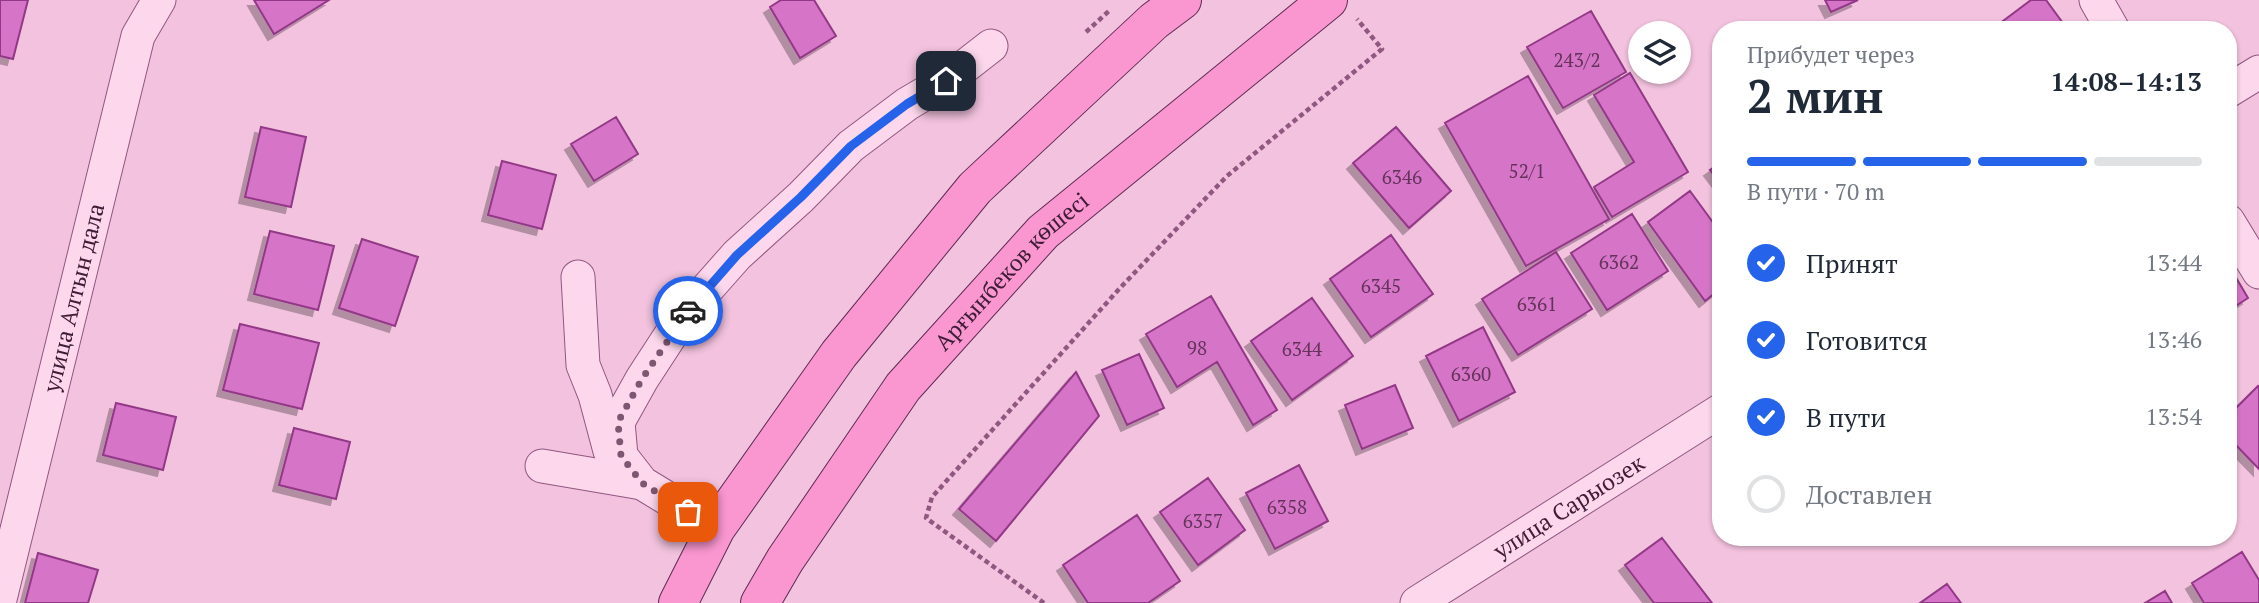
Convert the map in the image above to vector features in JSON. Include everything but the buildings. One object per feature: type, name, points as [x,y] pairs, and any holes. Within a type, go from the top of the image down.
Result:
[{"type":"main road","points":[[678,603],[716,528],[839,354],[975,188],[1154,21],[1182,0]]},
{"type":"main road","name":"Арғынбеков көшесі","points":[[760,603],[785,560],[902,387],[1043,232],[1339,5]]},
{"type":"street","name":"улица Алтын дала","points":[[0,599],[138,36],[159,0]]},
{"type":"street","points":[[2096,0],[2108,21]]},
{"type":"street","points":[[621,456],[618,422],[642,379],[683,316],[737,255],[801,197],[851,146],[907,104],[946,81],[991,46]]},
{"type":"street","points":[[2237,85],[2259,72]]},
{"type":"street","points":[[2237,236],[2259,272]]},
{"type":"street","points":[[578,277],[583,365],[595,395],[610,452],[621,456],[642,483],[716,528]]},
{"type":"street","name":"улица Сарыозек","points":[[1417,603],[1712,416]]},
{"type":"street","points":[[542,466],[642,483]]},
{"type":"path","points":[[1044,603],[926,518],[932,497],[1119,288],[1227,176],[1382,49],[1339,5]]},
{"type":"way so far","points":[[688,311],[642,379],[618,422],[621,456],[642,483],[688,512]]},
{"type":"route","points":[[688,311],[737,255],[801,197],[851,146],[907,104],[946,81]]}]
